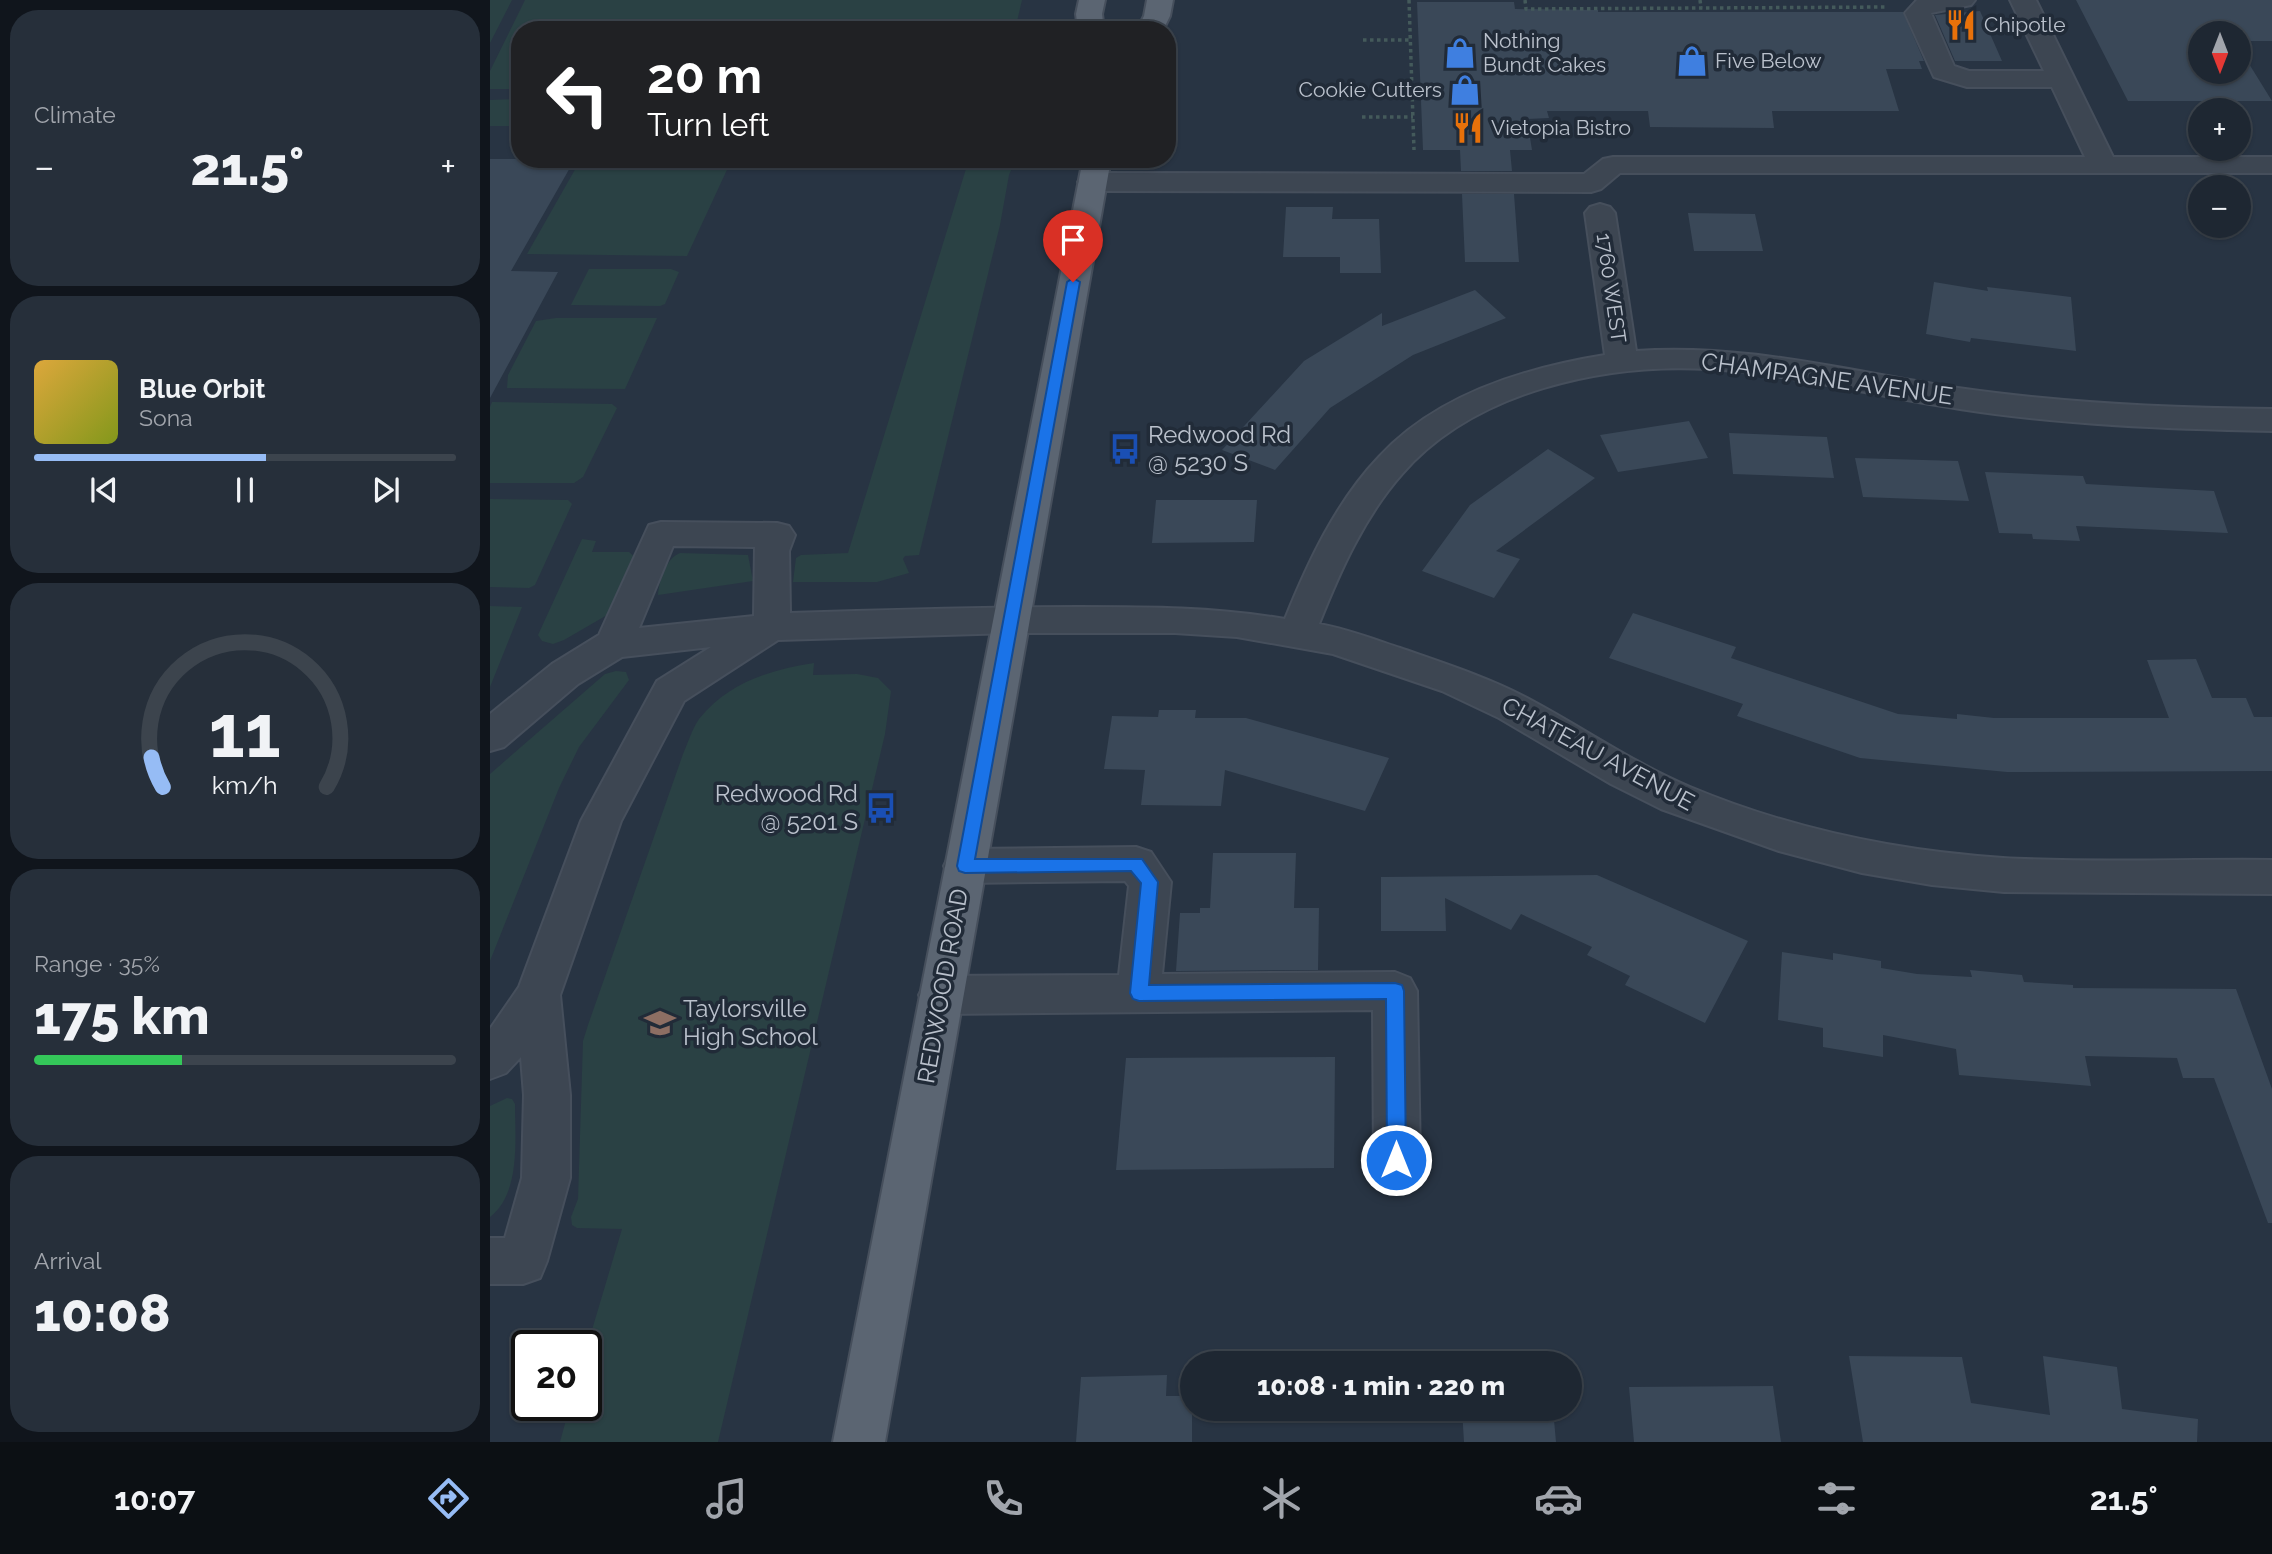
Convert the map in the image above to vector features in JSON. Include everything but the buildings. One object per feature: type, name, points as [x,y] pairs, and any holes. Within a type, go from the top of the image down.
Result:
[{"type":"main road","points":[[1090,21],[1092,0]]},
{"type":"main road","points":[[1154,21],[1160,0]]},
{"type":"main road","name":"REDWOOD ROAD","points":[[859,1442],[1094,171]]},
{"type":"street","points":[[1962,0],[1923,6],[1918,13],[1943,71],[1967,79],[2060,79]]},
{"type":"street","points":[[2022,0],[2103,165]]},
{"type":"street","points":[[1094,171],[1591,183],[1613,165],[2272,165]]},
{"type":"street","name":"1760 WEST","points":[[1600,213],[1622,362]]},
{"type":"street","name":"CHAMPAGNE AVENUE","points":[[1297,633],[1349,521],[1392,463],[1428,433],[1467,407],[1580,369],[1622,362],[1708,359],[1751,363],[1962,399],[2114,414],[2272,420]]},
{"type":"street","points":[[490,736],[565,674],[614,644],[661,534],[777,535],[771,551],[772,627],[670,691],[601,821],[538,995],[509,1040],[490,1059]]},
{"type":"street","name":"CHATEAU AVENUE","points":[[614,644],[772,627],[1011,620],[1175,620],[1237,624],[1336,641],[1455,681],[1513,708],[1625,773],[1675,798],[1779,835],[1861,856],[1932,868],[2004,875],[2272,877]]},
{"type":"street","points":[[965,866],[1136,864],[1150,882],[1139,993]]},
{"type":"street","points":[[941,995],[1395,991],[1396,1160]]},
{"type":"street","points":[[506,1261],[546,1178],[547,1095],[538,995]]},
{"type":"path","points":[[1409,0],[1415,160]]},
{"type":"path","points":[[1525,0],[1525,9],[1888,7]]},
{"type":"path","points":[[1700,0],[1701,8]]},
{"type":"path","points":[[1363,40],[1410,40]]},
{"type":"path","points":[[1362,117],[1413,117]]},
{"type":"green space","points":[[490,0],[512,0],[490,43]]},
{"type":"green space","points":[[525,0],[1022,0],[1017,21],[515,21]]},
{"type":"green space","points":[[511,28],[511,89],[490,89],[490,71]]},
{"type":"green space","points":[[511,99],[511,126],[490,126],[490,100]]},
{"type":"green space","points":[[576,168],[728,168],[687,256],[527,254]]},
{"type":"green space","points":[[966,168],[1012,168],[919,555],[905,556],[903,559],[909,573],[877,582],[793,582],[796,558],[801,555],[848,553]]},
{"type":"green space","points":[[589,269],[671,269],[679,272],[665,304],[660,306],[571,305]]},
{"type":"green space","points":[[556,318],[657,318],[625,389],[507,388],[508,375],[536,321]]},
{"type":"green space","points":[[492,402],[612,404],[617,408],[583,477],[574,483],[490,483]]},
{"type":"green space","points":[[490,499],[568,500],[572,504],[535,585],[529,588],[490,587]]},
{"type":"green space","points":[[582,539],[596,541],[592,552],[629,552],[636,558],[614,611],[564,640],[553,644],[542,641],[538,635]]},
{"type":"green space","points":[[680,553],[748,555],[753,581],[658,595],[667,565]]},
{"type":"green space","points":[[490,606],[522,607],[490,687]]},
{"type":"green space","points":[[814,663],[813,675],[857,674],[878,678],[891,691],[885,734],[718,1442],[560,1442],[566,1421],[602,1421],[602,1330],[592,1330],[622,1229],[577,1228],[572,1225],[571,1217],[578,1199],[583,1041],[683,754],[699,719],[711,706],[737,687],[782,670]]},
{"type":"green space","points":[[626,672],[629,680],[579,747],[559,788],[490,961],[490,774],[605,674]]},
{"type":"green space","points":[[507,1098],[512,1099],[515,1104],[512,1180],[500,1207],[490,1217],[490,1106]]},
{"type":"place","name":"Chipotle","points":[[1961,25]]},
{"type":"place","name":"Nothing Bundt Cakes","points":[[1460,53]]},
{"type":"place","name":"Five Below","points":[[1692,61]]},
{"type":"place","name":"Cookie Cutters","points":[[1465,90]]},
{"type":"place","name":"Vietopia Bistro","points":[[1468,128]]},
{"type":"place","name":"Redwood Rd @ 5230 S","points":[[1125,449]]},
{"type":"place","name":"Redwood Rd @ 5201 S","points":[[881,808]]},
{"type":"place","name":"Taylorsville High School","points":[[660,1023]]},
{"type":"route","points":[[1073,282],[965,866],[1136,864],[1150,882],[1139,993],[1395,991],[1396,1160]]}]
